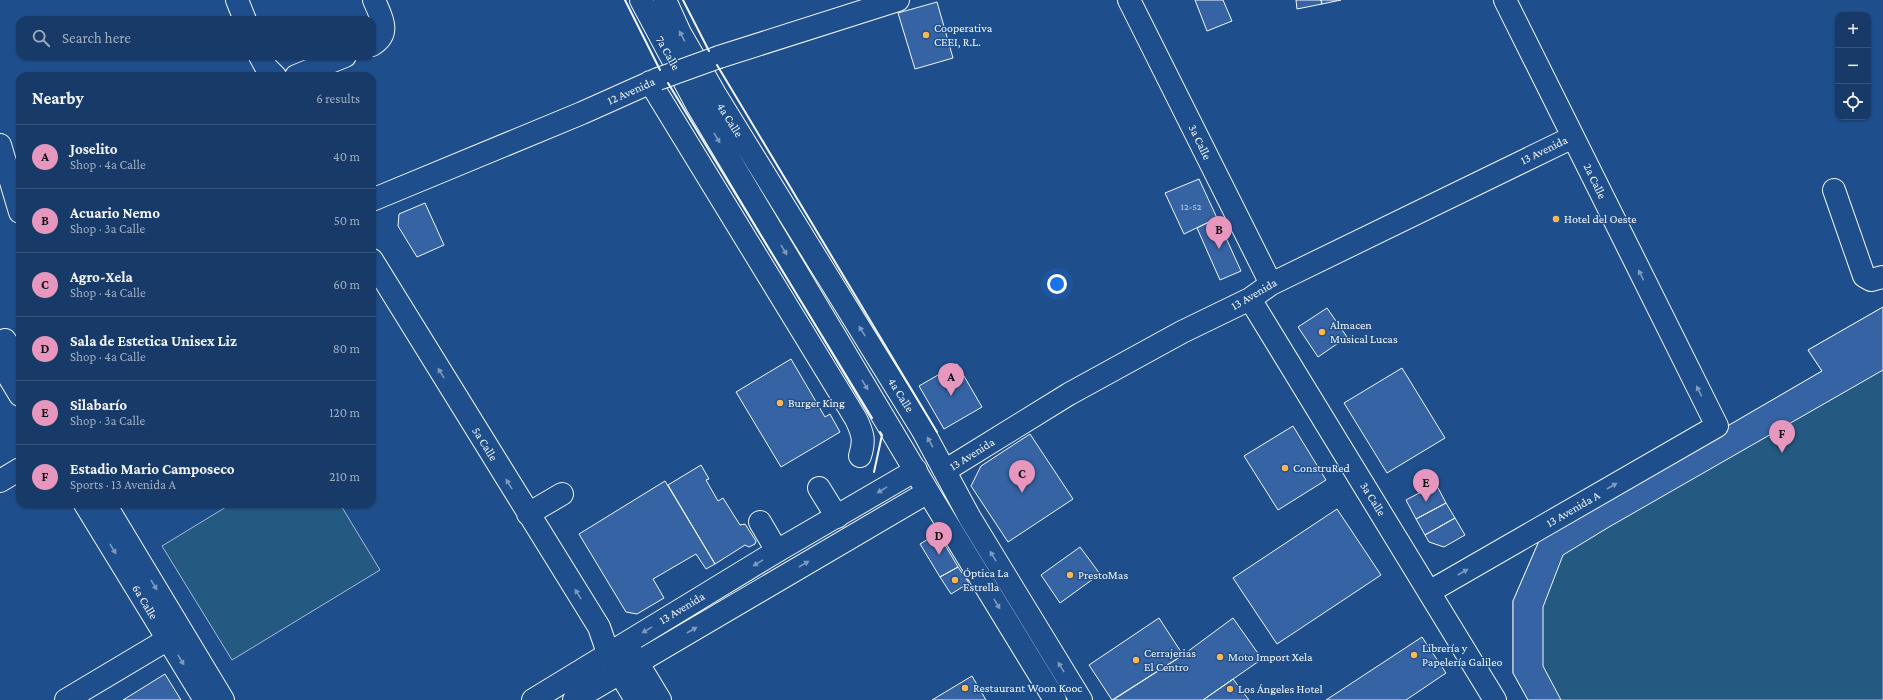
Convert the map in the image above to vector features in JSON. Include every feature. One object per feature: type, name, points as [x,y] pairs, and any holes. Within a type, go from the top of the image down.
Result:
[{"type":"street","points":[[237,0],[243,16]]},
{"type":"street","points":[[374,0],[384,23],[384,30],[376,42]]},
{"type":"street","name":"7a Calle","points":[[641,0],[706,99]]},
{"type":"street","name":"7a Calle","points":[[665,0],[680,33],[706,99]]},
{"type":"street","name":"12 Avenida","points":[[376,198],[582,113],[654,81],[719,57],[898,0]]},
{"type":"street","name":"3a Calle","points":[[1129,0],[1271,284]]},
{"type":"street","name":"2a Calle","points":[[1505,0],[1717,426]]},
{"type":"street","points":[[262,60],[266,67],[272,72]]},
{"type":"street","points":[[306,72],[334,60]]},
{"type":"street","points":[[654,81],[856,419],[862,430],[864,444],[860,456]]},
{"type":"street","name":"4a Calle","points":[[706,99],[919,424],[946,470],[970,518],[1081,700]]},
{"type":"street","name":"4a Calle","points":[[706,99],[928,492],[1055,700]]},
{"type":"street","name":"13 Avenida","points":[[946,470],[1069,394],[1182,332],[1250,299],[1271,284],[1572,137]]},
{"type":"street","points":[[0,145],[16,199]]},
{"type":"street","points":[[1834,190],[1864,276],[1871,280],[1883,277]]},
{"type":"street","name":"5a Calle","points":[[376,267],[599,627],[616,648],[629,668],[660,700]]},
{"type":"street","name":"3a Calle","points":[[1250,299],[1495,700]]},
{"type":"street","points":[[8,339],[16,356]]},
{"type":"street","points":[[0,362],[16,389]]},
{"type":"street","name":"13 Avenida A","points":[[1429,592],[1717,426]]},
{"type":"street","name":"13 Avenida","points":[[533,700],[777,551],[837,518],[916,470]]},
{"type":"street","points":[[0,481],[16,471]]},
{"type":"street","points":[[819,488],[837,518]]},
{"type":"street","name":"13 Avenida","points":[[574,700],[928,492]]},
{"type":"street","points":[[528,514],[562,494]]},
{"type":"street","name":"6a Calle","points":[[92,508],[107,517],[175,635],[205,700]]},
{"type":"street","points":[[760,522],[777,551]]},
{"type":"street","points":[[66,700],[175,635]]},
{"type":"street","name":"6a Calle","points":[[175,635],[223,700]]},
{"type":"street","name":"5a Calle","points":[[629,668],[636,700]]},
{"type":"shaded area","points":[[1883,307],[1883,700],[1528,700],[1513,673],[1513,601],[1542,534],[1822,371],[1808,350]]},
{"type":"shaded area","points":[[224,508],[342,508],[380,570],[232,660],[162,546]]},
{"type":"building","points":[[1195,0],[1223,0],[1232,21],[1207,31]]},
{"type":"building","points":[[1296,0],[1321,0],[1322,4],[1297,9]]},
{"type":"building","points":[[1321,0],[1341,0],[1322,4]]},
{"type":"building","name":"Cooperativa CEEI, R.L.","points":[[937,2],[953,58],[915,69],[898,13]]},
{"type":"building","points":[[1199,179],[1217,218],[1184,234],[1165,193]]},
{"type":"building","points":[[425,203],[444,245],[417,257],[398,226],[399,214]]},
{"type":"building","points":[[1217,218],[1241,271],[1220,280],[1197,228]]},
{"type":"building","points":[[1883,307],[1883,370],[1609,527],[1563,555],[1543,607],[1543,666],[1561,700],[1528,700],[1513,673],[1513,601],[1542,534],[1822,371],[1808,350]]},
{"type":"building","name":"Almacen Musical Lucas","points":[[1327,308],[1347,337],[1318,357],[1298,327]]},
{"type":"building","name":"Burger King","points":[[791,359],[825,417],[830,414],[840,432],[781,467],[736,392]]},
{"type":"building","points":[[957,364],[982,407],[944,429],[919,386]]},
{"type":"building","points":[[1402,368],[1445,438],[1387,473],[1344,403]]},
{"type":"building","name":"ConstruRed","points":[[1293,426],[1326,480],[1278,510],[1244,456]]},
{"type":"building","points":[[1030,434],[1073,499],[1008,542],[971,486],[981,466]]},
{"type":"building","points":[[701,465],[709,479],[706,480],[718,501],[723,498],[740,525],[745,524],[756,541],[755,544],[749,547],[745,545],[715,564],[668,485]]},
{"type":"building","points":[[665,481],[715,564],[706,569],[696,554],[653,579],[664,598],[637,614],[626,612],[579,534]]},
{"type":"building","points":[[1436,484],[1446,503],[1416,519],[1406,500]]},
{"type":"building","points":[[1446,503],[1455,518],[1425,535],[1416,519]]},
{"type":"building","points":[[1337,509],[1381,575],[1277,644],[1233,578]]},
{"type":"building","points":[[1455,518],[1465,535],[1444,547],[1429,542],[1425,535]]},
{"type":"building","points":[[938,533],[958,567],[940,577],[920,544]]},
{"type":"building","name":"PrestoMas","points":[[1080,547],[1100,574],[1060,603],[1041,575]]},
{"type":"building","name":"Óptica La Estrella","points":[[958,567],[969,583],[951,594],[940,577]]},
{"type":"building","name":"Cerrajerias El Centro","points":[[1159,618],[1183,655],[1112,700],[1089,665]]},
{"type":"building","name":"Moto Import Xela","points":[[1233,618],[1262,659],[1203,700],[1113,700],[1183,655]]},
{"type":"building","name":"Librería y Papelería Galileo","points":[[1422,637],[1446,673],[1406,700],[1326,700]]},
{"type":"building","points":[[165,674],[181,700],[123,700]]},
{"type":"building","name":"Restaurant Woon Kooc","points":[[972,676],[986,700],[932,700]]},
{"type":"building","name":"Los Ángeles Hotel","points":[[1233,679],[1249,700],[1203,700]]},
{"type":"wall","points":[[625,0],[660,70]]},
{"type":"wall","points":[[683,0],[709,51]]},
{"type":"wall","points":[[717,65],[937,432]]},
{"type":"wall","points":[[668,83],[872,418]]},
{"type":"wall","points":[[874,472],[882,435],[880,432]]},
{"type":"place","name":"Cooperativa CEEI, R.L.","points":[[926,35]]},
{"type":"place","name":"Hotel del Oeste","points":[[1556,219]]},
{"type":"place","name":"Acuario Nemo","points":[[1219,249]]},
{"type":"place","name":"Almacen Musical Lucas","points":[[1322,332]]},
{"type":"place","name":"Joselito","points":[[951,396]]},
{"type":"place","name":"Burger King","points":[[780,403]]},
{"type":"place","name":"Estadio Mario Camposeco","points":[[1782,453]]},
{"type":"place","name":"ConstruRed","points":[[1285,468]]},
{"type":"place","name":"Agro-Xela","points":[[1022,493]]},
{"type":"place","name":"Silabarío","points":[[1426,502]]},
{"type":"place","name":"Sala de Estetica Unisex Liz","points":[[939,555]]},
{"type":"place","name":"PrestoMas","points":[[1070,575]]},
{"type":"place","name":"Óptica La Estrella","points":[[955,580]]},
{"type":"place","name":"Librería y Papelería Galileo","points":[[1414,655]]},
{"type":"place","name":"Moto Import Xela","points":[[1220,657]]},
{"type":"place","name":"Cerrajerias El Centro","points":[[1136,660]]},
{"type":"place","name":"Restaurant Woon Kooc","points":[[965,688]]},
{"type":"place","name":"Los Ángeles Hotel","points":[[1230,689]]}]
